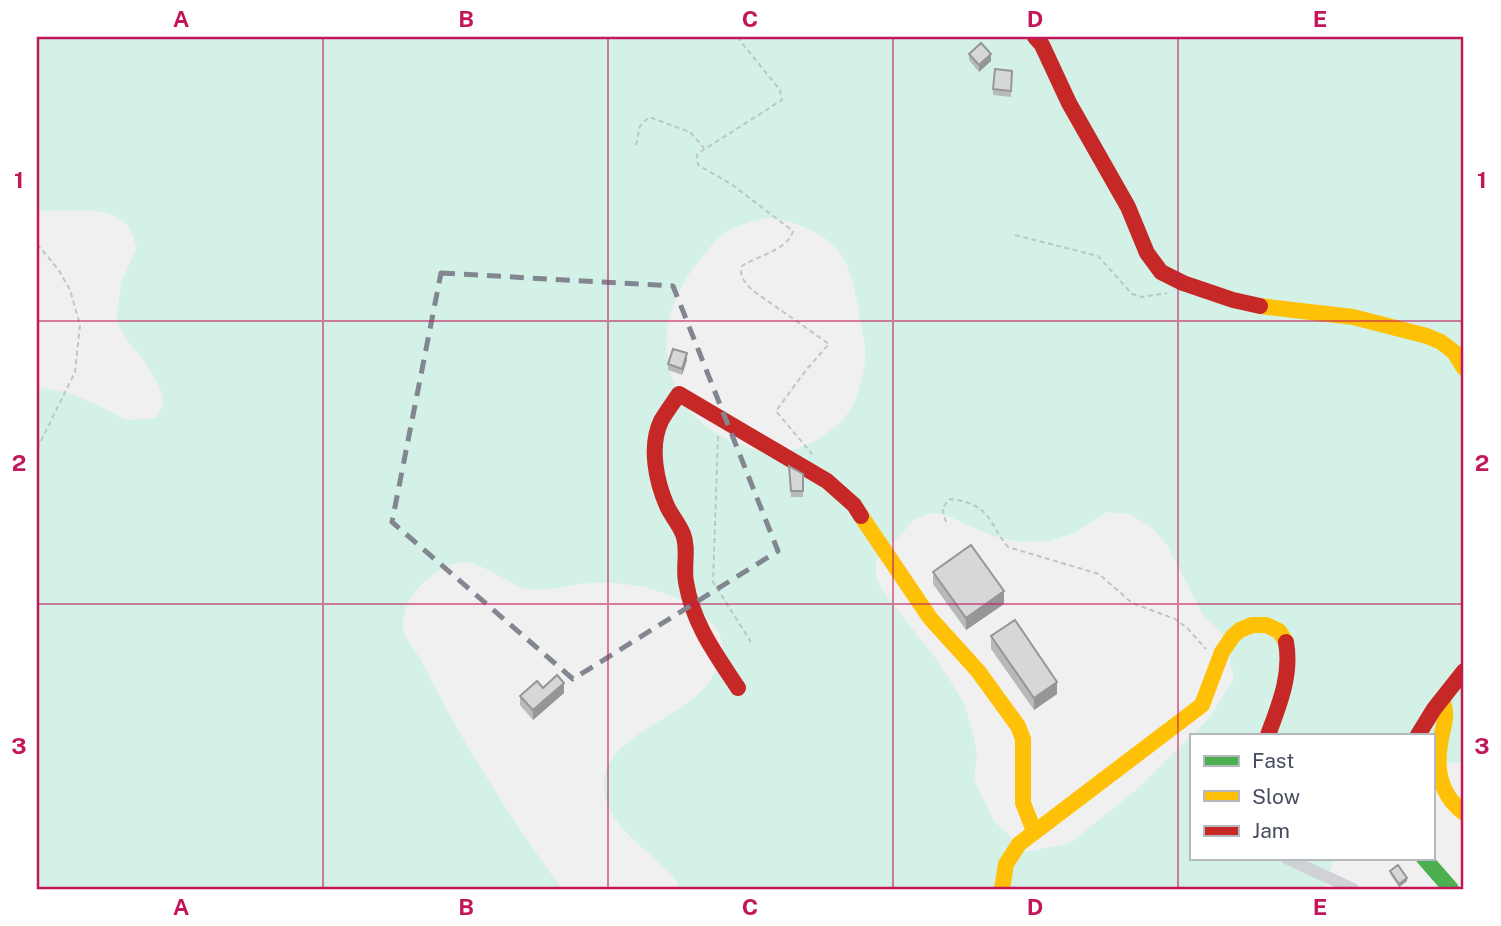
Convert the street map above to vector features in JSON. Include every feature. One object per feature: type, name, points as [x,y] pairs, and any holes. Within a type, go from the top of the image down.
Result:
[{"type":"street","points":[[1035,37],[1042,45],[1069,103],[1128,206],[1147,253],[1161,272],[1183,283],[1233,300],[1271,308],[1353,317],[1427,336],[1454,352],[1464,368]]},
{"type":"street","points":[[738,688],[704,636],[691,609],[685,578],[687,559],[684,535],[667,506],[658,477],[655,458],[657,433],[679,394],[827,481],[854,505],[930,618],[978,671],[1018,726],[1023,738],[1023,803],[1034,831]]},
{"type":"street","points":[[1002,889],[1006,864],[1019,844],[1202,705],[1209,694],[1218,663],[1230,639],[1240,629],[1254,623],[1275,627],[1284,635],[1290,650],[1283,691],[1268,734]]},
{"type":"street","points":[[1419,734],[1464,671]]},
{"type":"street","points":[[1442,700],[1447,709],[1439,746],[1439,778],[1441,788],[1451,802],[1464,813]]},
{"type":"street","points":[[1290,860],[1353,889]]},
{"type":"street","points":[[1426,860],[1451,889]]},
{"type":"path","points":[[737,37],[780,90],[782,100],[697,154],[698,165],[731,184],[793,231],[788,242],[742,266],[740,272],[752,290],[829,344],[776,411],[816,460]]},
{"type":"path","points":[[636,145],[640,126],[649,117],[695,134],[705,149]]},
{"type":"path","points":[[1015,235],[1098,256],[1132,294],[1142,297],[1166,294],[1183,283]]},
{"type":"path","points":[[37,244],[58,269],[70,290],[79,326],[75,372],[37,449]]},
{"type":"path","points":[[718,418],[713,582],[751,642]]},
{"type":"path","points":[[946,522],[942,508],[950,499],[984,510],[1008,547],[1099,574],[1132,603],[1175,619],[1187,628],[1218,663]]},
{"type":"highlighted area","points":[[441,273],[673,286],[778,551],[573,679],[392,522]]},
{"type":"green space","points":[[37,37],[1464,37],[1464,762],[1436,764],[1434,734],[1193,734],[1210,717],[1234,678],[1223,635],[1202,613],[1167,545],[1151,527],[1129,514],[1107,512],[1075,533],[1049,541],[1019,542],[990,535],[946,515],[932,513],[915,519],[876,561],[876,578],[885,594],[937,660],[964,703],[977,756],[974,780],[994,821],[1027,852],[1070,843],[1137,789],[1190,737],[1190,860],[1333,860],[1324,889],[677,889],[678,883],[623,829],[610,810],[604,789],[606,770],[615,755],[628,742],[695,697],[707,684],[717,669],[722,650],[716,628],[688,604],[654,590],[617,583],[525,589],[478,565],[460,562],[440,570],[414,593],[405,610],[404,633],[487,778],[562,889],[37,889],[37,392],[42,388],[70,393],[126,420],[156,418],[163,403],[161,390],[116,321],[121,283],[137,247],[129,228],[120,219],[98,211],[37,210]],"holes":[[[771,218],[804,227],[833,245],[844,259],[855,292],[864,341],[863,372],[852,407],[831,430],[793,450],[762,451],[731,441],[712,430],[690,410],[671,373],[667,355],[669,320],[682,286],[692,270],[726,232]]]},
{"type":"building","points":[[981,43],[991,54],[979,65],[969,54]]},
{"type":"building","points":[[995,69],[1012,71],[1011,91],[993,89]]},
{"type":"building","points":[[673,349],[687,353],[682,369],[668,364]]},
{"type":"building","points":[[789,466],[803,474],[803,491],[791,491]]},
{"type":"building","points":[[971,545],[1004,591],[966,618],[933,572]]},
{"type":"building","points":[[1015,620],[1057,682],[1034,698],[991,636]]},
{"type":"building","points":[[557,675],[564,683],[533,710],[520,696],[537,681],[543,688]]},
{"type":"building","points":[[1398,865],[1407,878],[1399,884],[1390,871]]},
{"type":"traffic: fast","points":[[1426,860],[1451,889]]},
{"type":"traffic: slow","points":[[1260,306],[1353,317],[1427,336],[1454,352],[1464,368]]},
{"type":"traffic: slow","points":[[861,516],[930,618],[978,671],[1018,726],[1023,739],[1023,803],[1034,831]]},
{"type":"traffic: slow","points":[[1002,889],[1006,864],[1019,844],[1202,705],[1222,652],[1233,636],[1252,625],[1266,625],[1279,631],[1286,642]]},
{"type":"traffic: slow","points":[[1442,700],[1445,714],[1439,749],[1439,770],[1444,789],[1464,813]]},
{"type":"traffic: jam","points":[[1035,37],[1042,45],[1069,103],[1128,207],[1147,253],[1161,272],[1183,283],[1260,306]]},
{"type":"traffic: jam","points":[[738,688],[699,625],[685,576],[685,540],[667,506],[657,475],[657,431],[679,394],[827,481],[854,505],[861,516]]},
{"type":"traffic: jam","points":[[1268,734],[1286,678],[1286,642]]},
{"type":"traffic: jam","points":[[1419,734],[1434,709],[1464,671]]}]
